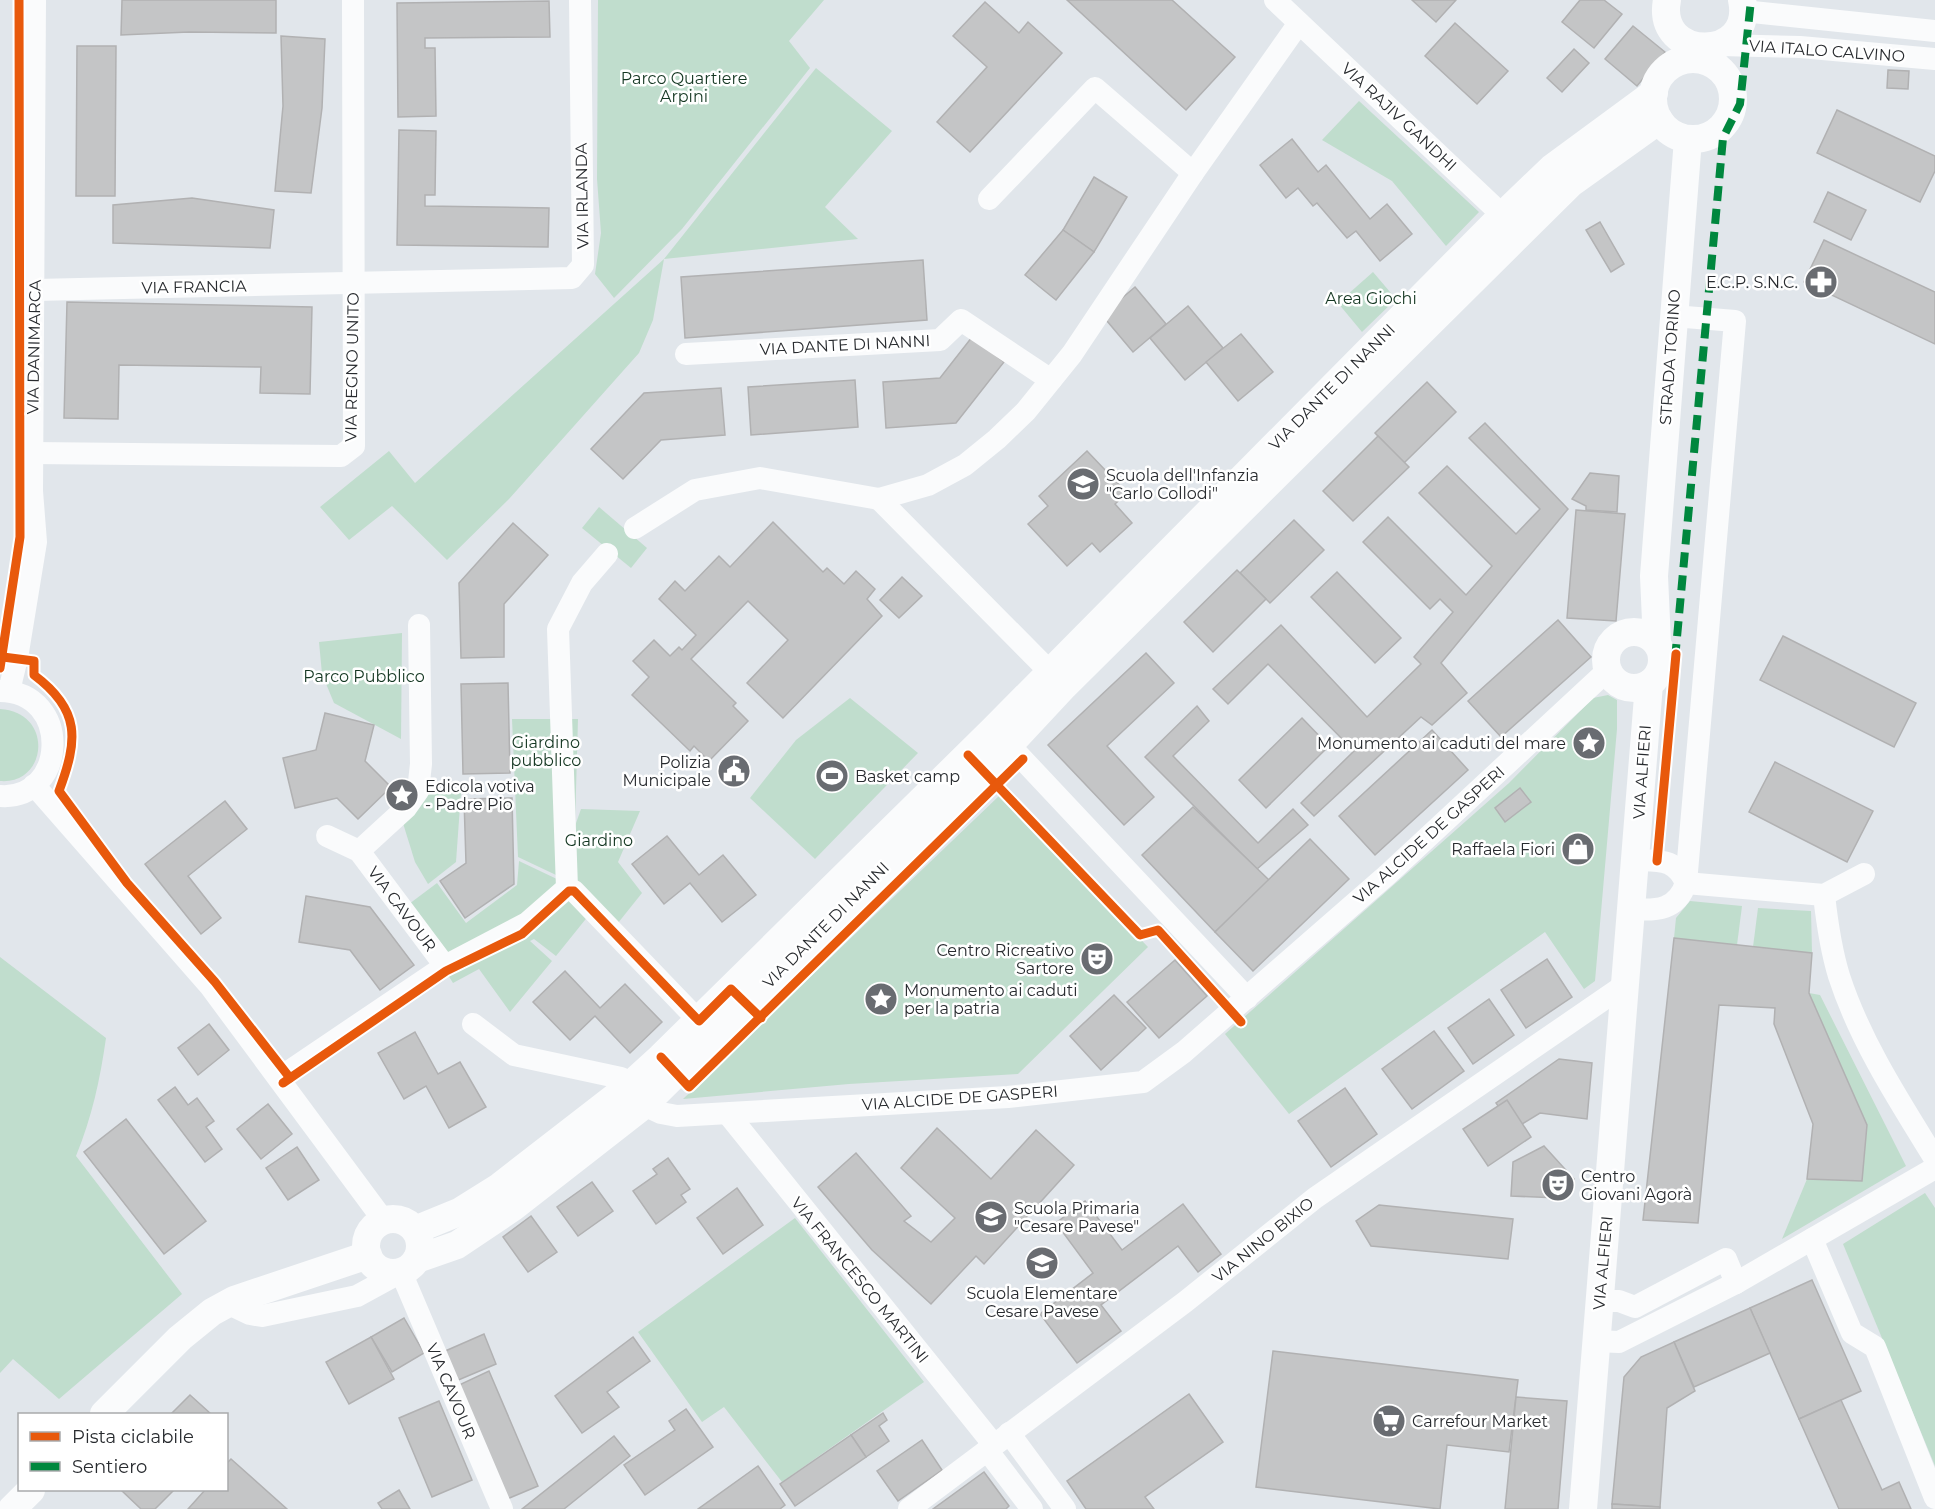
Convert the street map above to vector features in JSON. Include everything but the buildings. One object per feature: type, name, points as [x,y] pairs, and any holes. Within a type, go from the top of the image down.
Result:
[{"type":"street","name":"VIA DANIMARCA","points":[[5,691],[17,658],[36,542],[33,453],[35,0]]},
{"type":"street","name":"VIA REGNO UNITO","points":[[33,453],[341,456],[354,446],[353,0]]},
{"type":"street","name":"VIA IRLANDA","points":[[354,283],[572,278],[584,265],[580,0]]},
{"type":"street","name":"VIA RAJIV GANDHI","points":[[1275,0],[1512,224]]},
{"type":"street","points":[[1667,0],[1668,22],[1682,51]]},
{"type":"street","points":[[1718,56],[1735,33],[1743,5]]},
{"type":"street","name":"VIA ITALO CALVINO","points":[[1743,5],[1935,31]]},
{"type":"street","points":[[635,528],[695,490],[760,478],[879,499],[928,485],[965,465],[1026,411],[1072,354],[1193,173],[1299,23]]},
{"type":"street","points":[[1698,47],[1718,56],[1732,87],[1732,109],[1719,130],[1709,136],[1688,139],[1673,134],[1659,120],[1653,103],[1654,93],[1664,72],[1682,51],[1698,47]]},
{"type":"street","name":"VIA ITALO CALVINO","points":[[1718,56],[1800,47],[1935,59]]},
{"type":"street","points":[[989,199],[1095,88],[1193,173]]},
{"type":"street","name":"VIA DANTE DI NANNI","points":[[227,1303],[250,1314],[262,1316],[357,1296],[409,1265],[457,1245],[512,1208],[636,1096],[1002,737],[1057,678],[1512,224],[1552,168],[1654,93]]},
{"type":"street","name":"VIA DANTE DI NANNI","points":[[1512,224],[1659,120]]},
{"type":"street","name":"STRADA TORINO","points":[[1657,644],[1654,576],[1688,139]]},
{"type":"street","name":"VIA FRANCIA","points":[[35,290],[354,283]]},
{"type":"street","points":[[1632,909],[1661,910],[1682,894],[1686,883],[1715,536],[1736,321],[1673,316]]},
{"type":"street","name":"VIA DANTE DI NANNI","points":[[686,354],[940,340],[961,320],[1051,380]]},
{"type":"street","points":[[879,499],[1057,678]]},
{"type":"street","name":"VIA CAVOUR","points":[[279,1078],[445,966],[527,923],[567,888],[558,628],[582,584],[607,555]]},
{"type":"street","name":"STRADA TORINO","points":[[1628,633],[1654,576]]},
{"type":"street","name":"VIA CAVOUR","points":[[360,851],[406,808],[418,791],[421,764],[419,625]]},
{"type":"street","points":[[1628,633],[1647,635],[1657,644],[1662,665],[1649,684],[1637,688],[1623,686],[1608,670],[1607,660],[1610,647],[1618,637],[1628,633]]},
{"type":"street","name":"VIA ALCIDE DE GASPERI","points":[[636,1096],[662,1113],[677,1116],[1008,1097],[1143,1082],[1184,1052],[1387,875],[1608,670]]},
{"type":"street","name":"VIA ALFIERI","points":[[1583,1509],[1649,684]]},
{"type":"street","points":[[0,796],[21,792],[34,785],[46,771],[52,755],[53,738],[49,721],[32,702],[5,691]]},
{"type":"street","points":[[1002,737],[1247,998]]},
{"type":"street","name":"VIA DANTE DI NANNI","points":[[415,1230],[459,1212],[636,1096],[699,1021],[1002,737]]},
{"type":"street","points":[[34,785],[210,987],[279,1078],[374,1237],[381,1270],[409,1265],[420,1243],[415,1230],[401,1220],[374,1237],[227,1303],[180,1338],[105,1413]]},
{"type":"street","name":"VIA CAVOUR","points":[[327,836],[360,851],[445,966]]},
{"type":"street","points":[[1635,860],[1671,863],[1681,872],[1686,883]]},
{"type":"street","points":[[1686,883],[1824,895],[1864,874]]},
{"type":"street","points":[[574,891],[699,1021]]},
{"type":"street","points":[[1824,895],[1838,973],[1858,1024],[1898,1098],[1935,1159]]},
{"type":"street","name":"VIA NINO BIXIO","points":[[909,1509],[1185,1302],[1315,1198],[1626,984]]},
{"type":"street","points":[[473,1024],[514,1055],[612,1074],[621,1078],[636,1096]]},
{"type":"street","name":"VIA FRANCESCO MARTINI","points":[[728,1114],[997,1443]]},
{"type":"street","points":[[1596,1341],[1619,1342],[1636,1331],[1736,1283],[1935,1168]]},
{"type":"street","points":[[180,1338],[191,1312],[216,1289],[374,1237]]},
{"type":"street","points":[[1812,1239],[1852,1334],[1875,1347],[1935,1498]]},
{"type":"street","points":[[1635,1307],[1726,1259],[1736,1283]]},
{"type":"street","name":"VIA CAVOUR","points":[[409,1265],[502,1509]]},
{"type":"street","points":[[1600,1301],[1619,1301],[1635,1307],[1640,1319],[1636,1331]]},
{"type":"street","points":[[997,1443],[1032,1509]]},
{"type":"street","points":[[997,1443],[1065,1509]]},
{"type":"street","points":[[12,1509],[30,1491]]},
{"type":"green space","name":"Parco Quartiere Arpini","points":[[598,0],[824,0],[789,41],[810,68],[682,229],[614,298],[595,274],[601,233],[597,179]]},
{"type":"green space","points":[[816,68],[892,131],[825,207],[858,239],[664,259]]},
{"type":"green space","points":[[1359,101],[1479,212],[1446,246],[1392,181],[1322,140]]},
{"type":"green space","points":[[664,259],[653,320],[639,353],[509,499],[447,560],[392,506],[349,540],[320,507],[389,451],[415,483]]},
{"type":"green space","name":"Area Giochi","points":[[1373,272],[1396,299],[1362,332],[1338,303]]},
{"type":"green space","points":[[599,507],[647,548],[631,568],[582,528]]},
{"type":"green space","name":"Parco Pubblico","points":[[402,633],[401,739],[334,703],[322,674],[319,642]]},
{"type":"green space","points":[[1608,695],[1617,700],[1617,729],[1595,981],[1584,989],[1545,932],[1289,1114],[1225,1034],[1509,783],[1593,698]]},
{"type":"green space","name":"Basket camp","points":[[850,698],[918,753],[815,859],[750,798],[796,740]]},
{"type":"green space","points":[[0,709],[17,713],[30,722],[36,734],[38,748],[35,761],[28,772],[16,779],[0,781]]},
{"type":"green space","points":[[512,719],[578,719],[575,826],[581,809],[640,811],[618,862],[642,893],[618,923],[589,915],[556,956],[534,939],[530,941],[552,961],[510,1012],[479,969],[453,983],[405,907],[437,883],[466,923],[517,885],[519,861],[580,890],[573,883],[518,857]]},
{"type":"green space","points":[[433,790],[461,792],[456,862],[428,884],[415,862],[402,820]]},
{"type":"green space","points":[[1000,795],[1148,947],[1018,1074],[849,1084],[683,1099]]},
{"type":"green space","points":[[1690,901],[1742,906],[1737,945],[1674,938],[1676,918]]},
{"type":"green space","points":[[1758,908],[1811,911],[1812,953],[1753,947]]},
{"type":"green space","points":[[0,957],[106,1038],[95,1098],[76,1156],[182,1294],[59,1399],[13,1359],[0,1373]]},
{"type":"green space","points":[[1809,993],[1820,995],[1906,1166],[1782,1239],[1807,1179],[1862,1181],[1867,1125]]},
{"type":"green space","points":[[1925,1193],[1935,1208],[1935,1466],[1843,1244]]},
{"type":"green space","points":[[795,1218],[924,1382],[782,1482],[724,1407],[702,1422],[638,1332]]},
{"type":"marked path","points":[[1675,659],[1723,138],[1740,104],[1751,0]]},
{"type":"cycle path","points":[[0,668],[20,537],[19,0]]},
{"type":"cycle path","points":[[1657,861],[1676,654]]},
{"type":"cycle path","points":[[3,657],[34,661],[34,675],[49,688],[68,714],[72,741],[70,756],[59,791],[127,883],[215,982],[290,1078]]},
{"type":"cycle path","points":[[968,755],[1140,935],[1158,930],[1241,1022]]},
{"type":"cycle path","points":[[661,1057],[689,1087],[1023,759]]},
{"type":"cycle path","points":[[283,1083],[446,971],[522,934],[569,891],[574,891],[699,1021],[731,989],[761,1018]]},
{"type":"place","name":"E.C.P. S.N.C.","points":[[1821,282]]},
{"type":"place","name":"Scuola dell'Infanzia \"Carlo Collodi\"","points":[[1083,484]]},
{"type":"place","name":"Monumento ai caduti del mare","points":[[1589,743]]},
{"type":"place","name":"Polizia Municipale","points":[[734,771]]},
{"type":"place","name":"Basket camp","points":[[832,776]]},
{"type":"place","name":"Edicola votiva - Padre Pio","points":[[402,795]]},
{"type":"place","name":"Raffaela Fiori","points":[[1578,849]]},
{"type":"place","name":"Centro Ricreativo Sartore","points":[[1097,959]]},
{"type":"place","name":"Monumento ai caduti per la patria","points":[[881,999]]},
{"type":"place","name":"Centro Giovani Agorà","points":[[1558,1185]]},
{"type":"place","name":"Scuola Primaria \"Cesare Pavese\"","points":[[991,1217]]},
{"type":"place","name":"Scuola Elementare Cesare Pavese","points":[[1042,1263]]},
{"type":"place","name":"Carrefour Market","points":[[1389,1421]]},
{"type":"park label","name":"Giardino pubblico","points":[[546,751]]},
{"type":"park label","name":"Giardino","points":[[599,840]]}]
